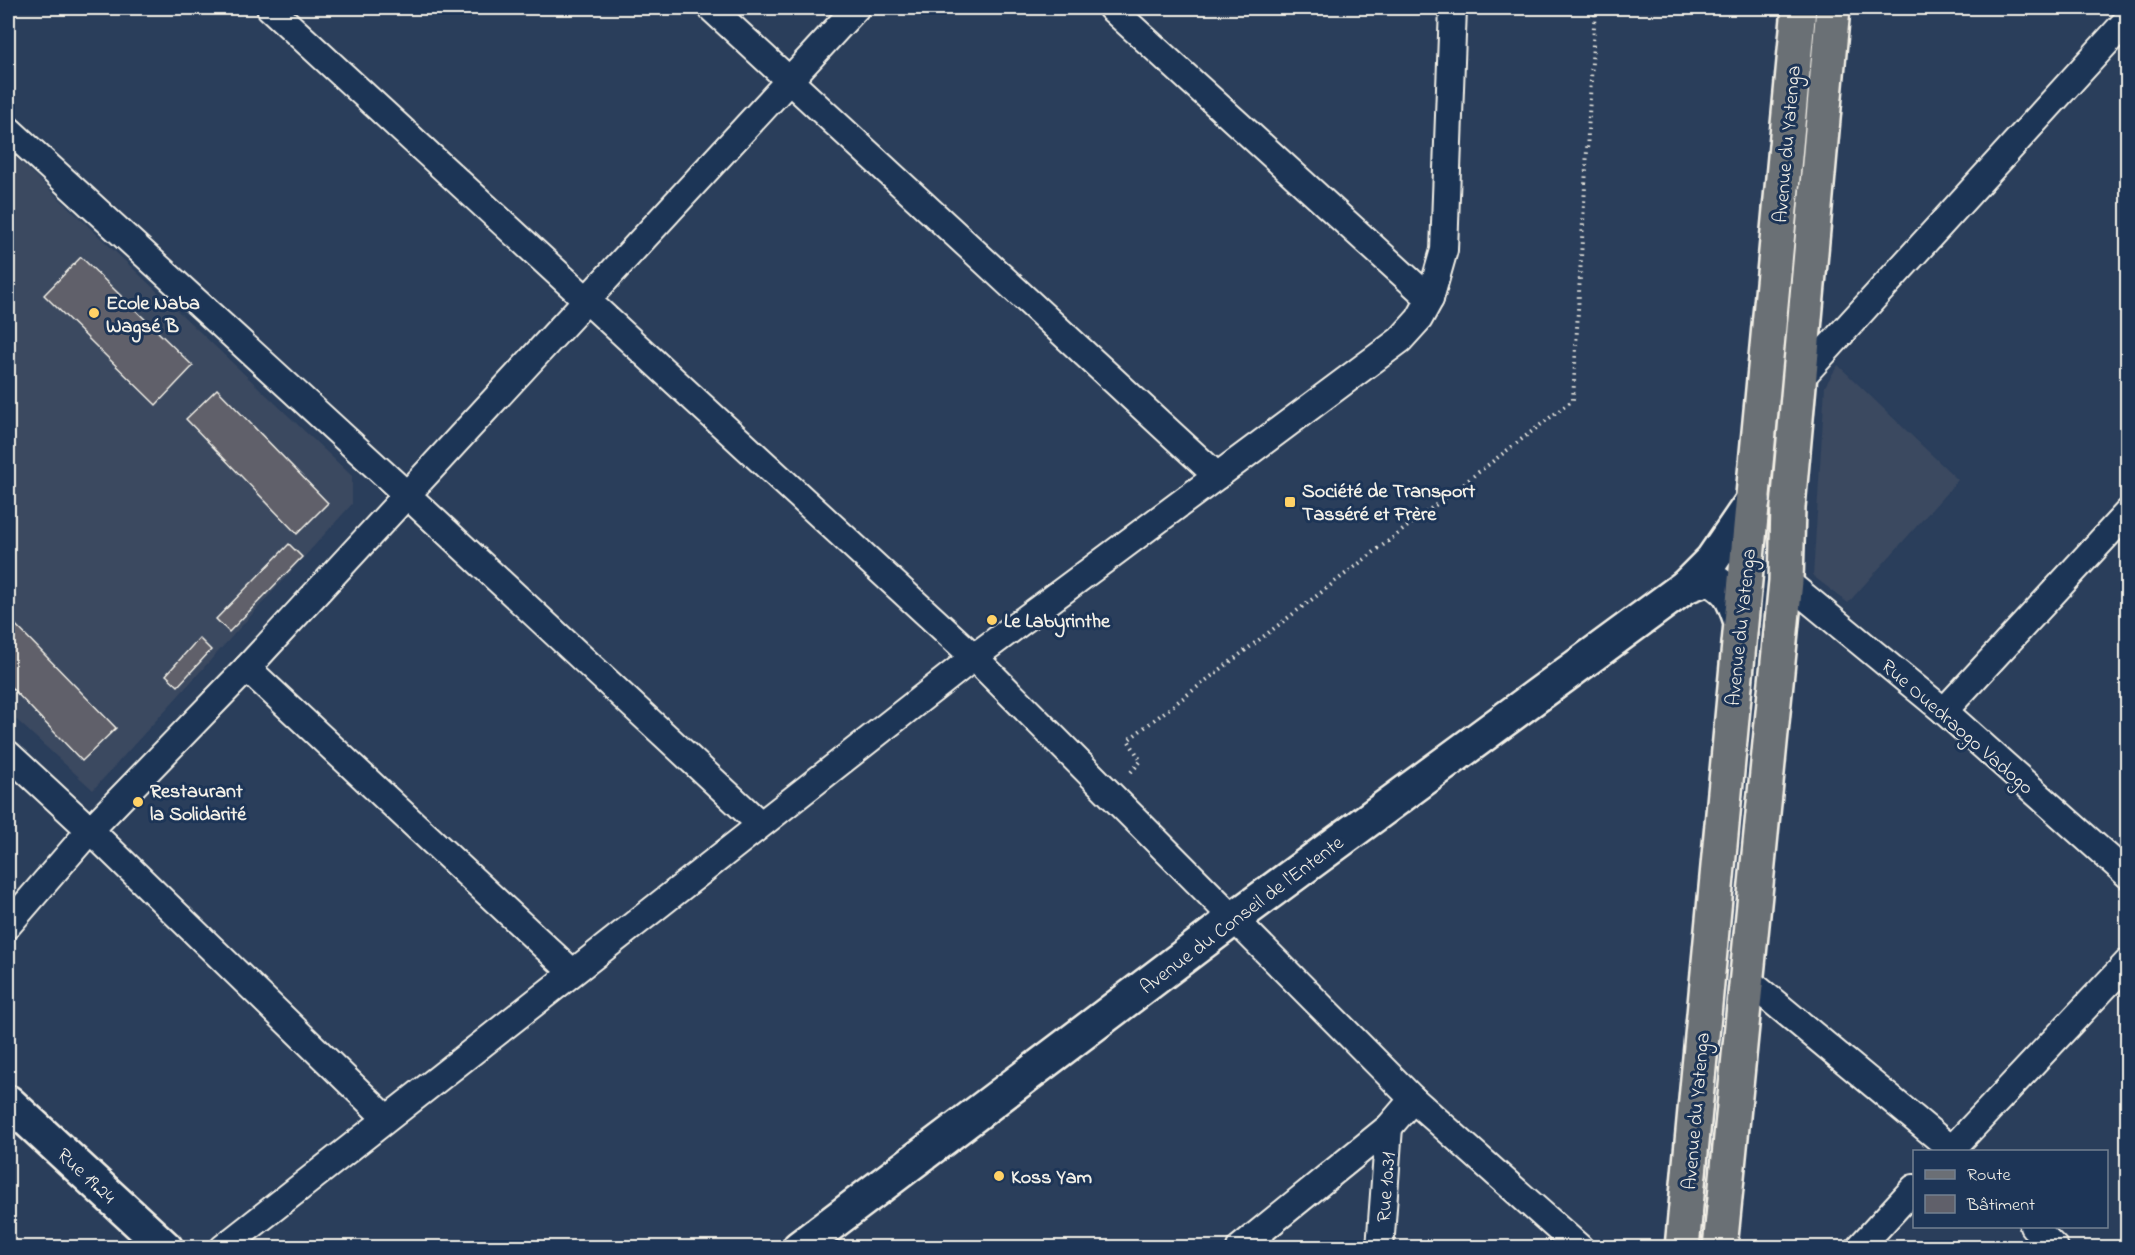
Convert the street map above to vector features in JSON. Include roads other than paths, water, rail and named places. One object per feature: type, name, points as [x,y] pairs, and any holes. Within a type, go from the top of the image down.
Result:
[{"type":"main road","name":"Avenue du Yatenga","points":[[1682,1248],[1799,8]]},
{"type":"main road","name":"Avenue du Yatenga","points":[[1720,1248],[1786,581],[1788,507],[1833,8]]},
{"type":"street","points":[[270,8],[974,657],[1232,920],[1413,1099],[1580,1248]]},
{"type":"street","points":[[711,8],[1217,476]]},
{"type":"street","points":[[8,925],[90,830],[247,668],[856,8]]},
{"type":"street","points":[[1111,8],[1430,299]]},
{"type":"street","points":[[224,1248],[386,1118],[974,657],[1400,340],[1419,319],[1430,299],[1444,250],[1453,8]]},
{"type":"street","points":[[1800,379],[2127,19]]},
{"type":"street","points":[[8,129],[407,495],[760,824]]},
{"type":"street","name":"Avenue du Conseil de l'Entente","points":[[800,1248],[1232,920],[1686,585],[1712,561],[1753,500]]},
{"type":"street","points":[[1944,711],[2127,512]]},
{"type":"street","name":"Avenue du Conseil de l'Entente","points":[[1686,585],[1708,578],[1723,585],[1733,596],[1740,620]]},
{"type":"street","name":"Rue Ouedraogo Vadogo","points":[[1786,581],[1944,711],[2127,875]]},
{"type":"street","points":[[247,668],[572,972]]},
{"type":"street","points":[[8,754],[90,830],[386,1118]]},
{"type":"street","points":[[1746,979],[1952,1150],[2127,962]]},
{"type":"street","points":[[1240,1248],[1389,1127],[1413,1099]]},
{"type":"street","name":"Rue 19.24","points":[[8,1102],[166,1248]]},
{"type":"street","name":"Rue 10.31","points":[[1380,1248],[1389,1127]]},
{"type":"street","points":[[1859,1248],[1913,1189]]},
{"type":"street","points":[[2034,1228],[2055,1248]]},
{"type":"place","name":"Ecole Naba Wagsé B","points":[[94,313]]},
{"type":"place","name":"Société de Transport Tasséré et Frère","points":[[1290,502]]},
{"type":"place","name":"Le Labyrinthe","points":[[992,620]]},
{"type":"place","name":"Restaurant la Solidarité","points":[[138,802]]},
{"type":"place","name":"Koss Yam","points":[[999,1176]]}]
